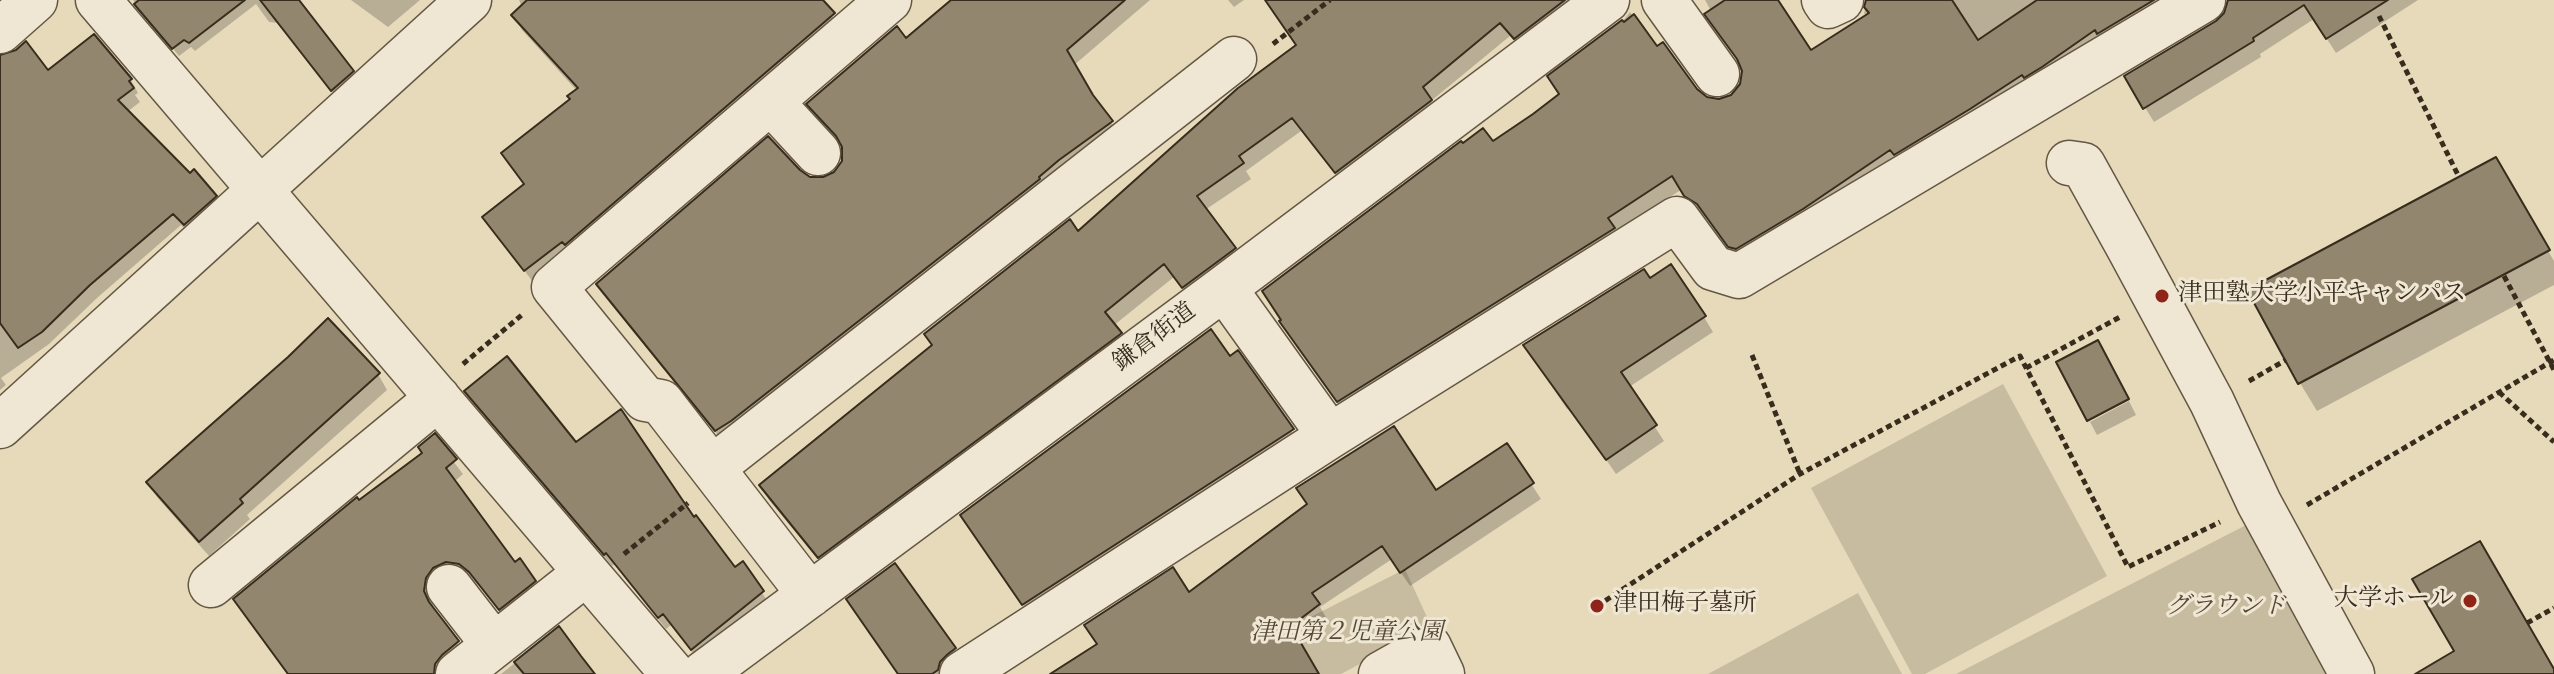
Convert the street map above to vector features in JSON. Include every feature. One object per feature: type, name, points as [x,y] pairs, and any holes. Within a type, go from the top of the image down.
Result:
[{"type":"street","points":[[0,31],[35,0]]},
{"type":"street","points":[[98,0],[673,674]]},
{"type":"street","points":[[0,426],[469,0]]},
{"type":"street","points":[[810,595],[661,402],[645,399],[554,287],[889,0]]},
{"type":"street","points":[[1664,0],[1717,74]]},
{"type":"street","points":[[1824,0],[1828,6],[1841,0]]},
{"type":"street","points":[[962,674],[1330,436],[1677,219],[1713,268],[1739,276],[2203,0]]},
{"type":"street","name":"鎌倉街道","points":[[703,674],[1224,288],[1591,5]]},
{"type":"street","points":[[716,473],[1234,59]]},
{"type":"street","points":[[771,102],[818,153]]},
{"type":"street","points":[[2069,163],[2083,165],[2157,298],[2212,402],[2266,515],[2352,674]]},
{"type":"street","points":[[1224,288],[1330,436]]},
{"type":"street","points":[[211,585],[434,394]]},
{"type":"street","points":[[458,674],[589,576]]},
{"type":"street","points":[[449,587],[494,645]]},
{"type":"street","points":[[1381,674],[1429,647],[1442,674]]},
{"type":"path","points":[[1234,59],[1251,61],[1330,0]]},
{"type":"path","points":[[2379,16],[2459,177]]},
{"type":"path","points":[[2504,276],[2552,361],[2554,370]]},
{"type":"path","points":[[434,394],[554,287]]},
{"type":"path","points":[[2026,368],[2157,298]]},
{"type":"path","points":[[1752,355],[1800,474]]},
{"type":"path","points":[[1597,606],[1800,474],[2020,356],[2128,567],[2266,515],[2552,361]]},
{"type":"path","points":[[2499,392],[2554,442]]},
{"type":"path","points":[[589,576],[716,473]]},
{"type":"path","points":[[2527,623],[2554,608]]},
{"type":"green space","points":[[2003,384],[2107,576],[1925,674],[1912,674],[1811,488]]},
{"type":"green space","name":"グラウンド","points":[[2254,521],[2337,674],[1956,674]]},
{"type":"green space","name":"津田第２児童公園","points":[[1405,569],[1431,626],[1341,674],[1314,674],[1289,628]]},
{"type":"green space","points":[[1858,593],[1902,674],[1708,674]]},
{"type":"building","points":[[139,0],[245,0],[189,43],[184,40],[172,49],[134,4]]},
{"type":"building","points":[[260,0],[299,0],[354,71],[331,91]]},
{"type":"building","points":[[527,0],[823,0],[835,13],[565,245],[562,242],[524,271],[482,217],[524,184],[501,153],[570,99],[567,96],[578,88],[511,15]]},
{"type":"building","points":[[951,0],[1125,0],[1067,50],[1093,95],[1113,121],[1059,160],[1040,179],[715,431],[596,284],[768,136],[810,177],[823,177],[834,172],[842,161],[842,147],[836,136],[806,104],[897,26],[906,38]]},
{"type":"building","points":[[1265,0],[1565,0],[1514,39],[1500,23],[1423,87],[1432,100],[1335,173],[1292,118],[1239,156],[1244,163],[1197,196],[1236,248],[1182,288],[1164,264],[1105,312],[1122,333],[818,558],[759,485],[932,345],[924,334],[1070,219],[1078,231],[1238,88],[1296,45]]},
{"type":"building","points":[[1725,0],[1778,0],[1811,50],[1869,13],[1864,7],[1866,0],[1952,0],[1978,40],[2037,0],[2154,0],[2097,34],[2095,30],[2042,67],[2024,78],[2022,75],[1894,155],[1890,150],[1803,209],[1736,249],[1728,247],[1697,204],[1684,196],[1672,176],[1608,218],[1615,228],[1337,402],[1279,321],[1262,291],[1461,141],[1463,143],[1483,128],[1493,141],[1533,114],[1559,94],[1547,76],[1634,14],[1657,46],[1663,42],[1697,89],[1707,97],[1719,99],[1731,95],[1740,84],[1742,71],[1737,59],[1704,14]]},
{"type":"building","points":[[2228,0],[2388,0],[2326,39],[2304,5],[2253,38],[2254,41],[2143,109],[2124,76],[2216,21],[2224,13]]},
{"type":"building","points":[[94,34],[132,79],[129,81],[134,88],[118,100],[190,173],[194,169],[217,196],[184,225],[173,214],[90,285],[42,332],[18,348],[0,323],[0,55],[16,50],[26,41],[48,70]]},
{"type":"building","points":[[2496,157],[2550,250],[2298,384],[2247,290]]},
{"type":"building","points":[[1671,264],[1706,316],[1621,372],[1657,425],[1606,460],[1523,345],[1644,269],[1650,278]]},
{"type":"building","points":[[328,318],[380,373],[240,499],[243,503],[199,542],[146,482]]},
{"type":"building","points":[[1211,329],[1230,356],[1238,350],[1294,429],[1022,605],[960,515]]},
{"type":"building","points":[[2098,340],[2129,399],[2087,421],[2056,362]]},
{"type":"building","points":[[507,356],[576,442],[621,409],[694,517],[696,515],[735,567],[743,561],[764,591],[691,650],[663,614],[658,618],[606,553],[604,555],[464,391]]},
{"type":"building","points":[[1394,426],[1436,490],[1507,443],[1534,483],[1400,573],[1382,546],[1312,593],[1320,604],[1291,626],[1319,674],[1050,674],[1097,644],[1084,625],[1173,567],[1189,592],[1307,504],[1296,488]]},
{"type":"building","points":[[435,433],[457,459],[446,468],[515,562],[520,558],[536,581],[499,610],[459,564],[446,562],[433,568],[426,578],[424,591],[459,641],[435,664],[434,674],[288,674],[233,599],[357,497],[359,500],[422,453],[418,447]]},
{"type":"building","name":"大学ホール","points":[[2480,541],[2554,669],[2554,674],[2415,674],[2454,651],[2412,579]]},
{"type":"building","points":[[895,563],[956,648],[932,674],[898,674],[846,599]]},
{"type":"building","points":[[559,626],[595,674],[524,674],[514,662]]},
{"type":"place","name":"津田塾大学小平キャンパス","points":[[2162,296]]},
{"type":"place","name":"大学ホール","points":[[2470,601]]},
{"type":"place","name":"津田梅子墓所","points":[[1597,606]]}]
